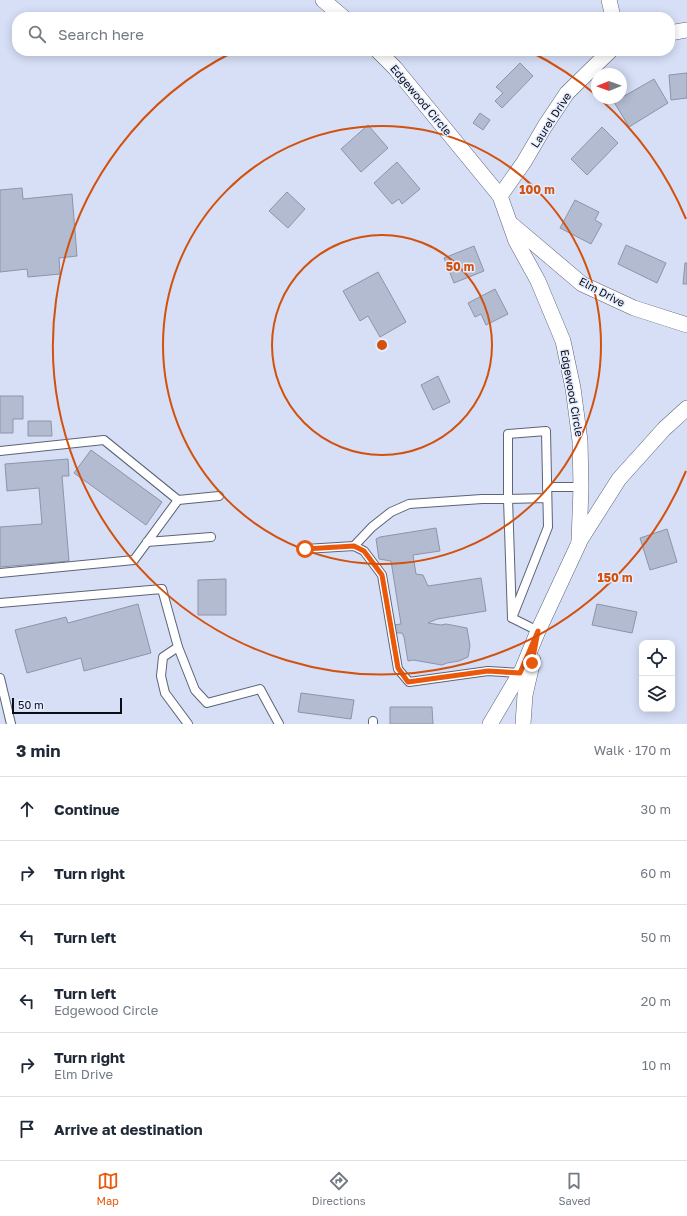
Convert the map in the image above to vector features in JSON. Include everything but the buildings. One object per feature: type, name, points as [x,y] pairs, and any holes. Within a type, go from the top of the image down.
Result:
[{"type":"street","points":[[323,0],[337,12]]},
{"type":"street","points":[[609,0],[612,12]]},
{"type":"street","points":[[675,33],[687,30]]},
{"type":"street","name":"Edgewood Circle","points":[[383,56],[395,68],[500,196],[516,241],[538,281],[563,341],[573,388],[580,441],[581,487],[579,543],[520,673],[490,724]]},
{"type":"street","name":"Laurel Drive","points":[[500,196],[524,162],[545,126],[567,94],[605,56]]},
{"type":"street","name":"Elm Drive","points":[[509,223],[582,284],[634,308],[687,325]]},
{"type":"street","points":[[579,543],[619,479],[664,429],[687,408]]},
{"type":"street","points":[[523,724],[525,695],[538,631]]},
{"type":"lane","points":[[546,431],[548,527],[512,618],[508,499],[508,434],[546,431]]},
{"type":"lane","points":[[0,451],[104,440],[178,500],[219,496]]},
{"type":"lane","points":[[547,487],[581,487]]},
{"type":"lane","points":[[354,546],[391,512],[409,504],[482,499],[547,498]]},
{"type":"lane","points":[[0,573],[134,560],[178,500]]},
{"type":"lane","points":[[147,542],[211,537]]},
{"type":"lane","points":[[305,549],[354,546],[364,551],[382,575],[398,668],[408,682],[488,671],[520,673]]},
{"type":"lane","points":[[0,603],[162,589],[178,647],[196,690],[207,703],[260,689],[279,724]]},
{"type":"lane","points":[[512,618],[538,631]]},
{"type":"lane","points":[[178,647],[163,656],[161,676],[165,693],[188,724]]},
{"type":"lane","points":[[0,678],[11,724]]},
{"type":"route","points":[[305,549],[354,546],[364,551],[382,575],[398,668],[408,682],[488,671],[520,673],[538,631],[532,663]]}]
